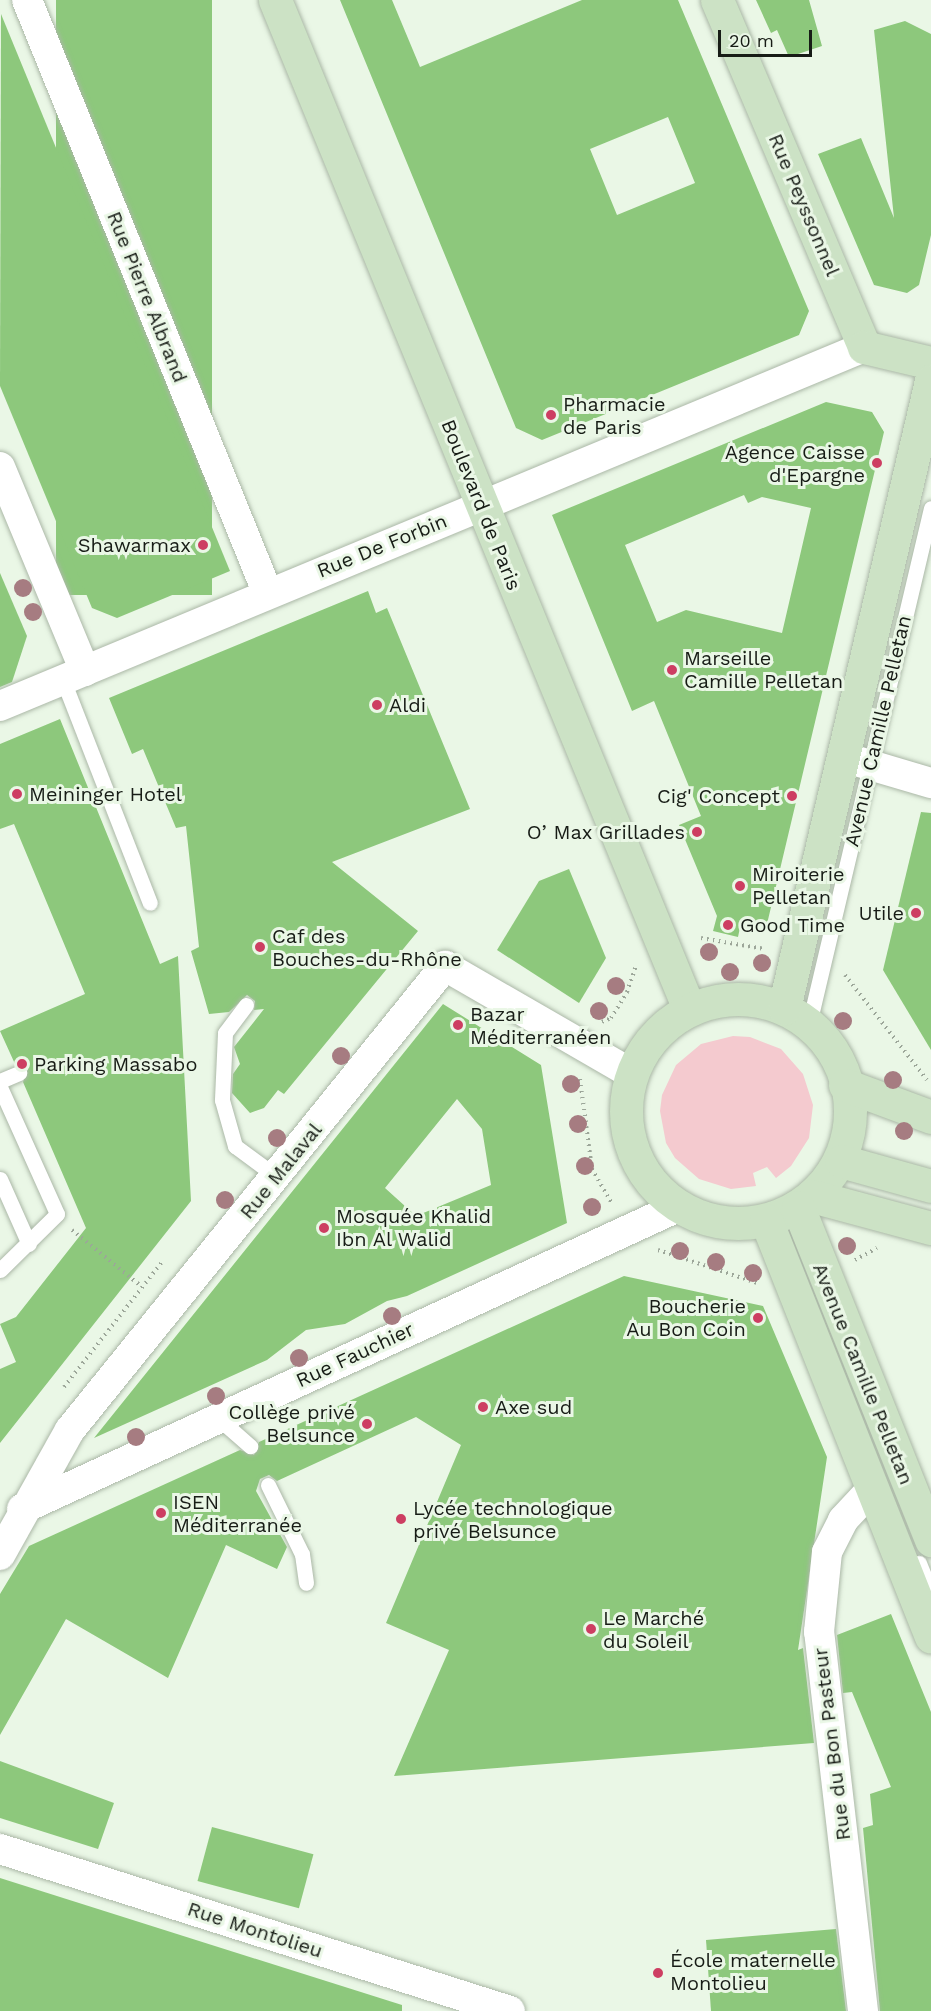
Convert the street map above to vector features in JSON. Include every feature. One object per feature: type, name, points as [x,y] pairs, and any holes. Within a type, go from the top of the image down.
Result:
[{"type":"street","name":"Rue Pierre Albrand","points":[[27,0],[268,594]]},
{"type":"street","name":"Boulevard de Paris","points":[[275,0],[689,1009]]},
{"type":"street","name":"Rue Peyssonnel","points":[[717,0],[864,346]]},
{"type":"street","name":"Rue De Forbin","points":[[0,706],[864,346]]},
{"type":"street","points":[[864,346],[931,363]]},
{"type":"street","name":"Avenue Camille Pelletan","points":[[797,1016],[857,761],[931,381]]},
{"type":"street","points":[[0,467],[74,675]]},
{"type":"street","points":[[857,761],[931,783]]},
{"type":"street","name":"Rue Malaval","points":[[0,1555],[70,1430],[277,1177],[445,966],[632,1074]]},
{"type":"street","points":[[737,998],[797,1016],[837,1060],[850,1099],[849,1130],[841,1161],[805,1201],[766,1220],[735,1224],[703,1219],[678,1207],[647,1179],[630,1146],[624,1108],[632,1074],[645,1046],[665,1024],[689,1009],[737,998]]},
{"type":"street","points":[[845,1085],[931,1117]]},
{"type":"street","points":[[841,1161],[931,1186]]},
{"type":"street","points":[[805,1201],[931,1228]]},
{"type":"street","name":"Avenue Camille Pelletan","points":[[805,1201],[931,1540]]},
{"type":"street","name":"Rue Fauchier","points":[[0,1519],[678,1207]]},
{"type":"street","name":"Avenue Camille Pelletan","points":[[766,1220],[870,1490],[931,1637]]},
{"type":"street","name":"Rue du Bon Pasteur","points":[[862,2011],[819,1632],[827,1552],[843,1521],[870,1490]]},
{"type":"street","name":"Rue Montolieu","points":[[0,1849],[510,2011]]},
{"type":"lane","name":"Avenue Camille Pelletan","points":[[857,761],[931,508]]},
{"type":"lane","points":[[74,675],[150,903]]},
{"type":"lane","points":[[246,1005],[223,1040],[222,1100],[235,1146],[277,1177]]},
{"type":"lane","points":[[0,1081],[19,1073]]},
{"type":"lane","points":[[0,1087],[57,1214],[0,1270]]},
{"type":"lane","points":[[0,1179],[29,1244]]},
{"type":"lane","name":"Avenue Camille Pelletan","points":[[808,1326],[832,1350],[931,1592]]},
{"type":"lane","points":[[218,1418],[249,1446]]},
{"type":"lane","points":[[268,1485],[302,1554],[306,1583]]},
{"type":"path","points":[[701,938],[778,949]]},
{"type":"path","points":[[596,1025],[611,1018],[636,964]]},
{"type":"path","points":[[844,971],[931,1086]]},
{"type":"path","points":[[580,1073],[592,1169],[615,1210]]},
{"type":"path","points":[[79,1237],[141,1286]]},
{"type":"path","points":[[852,1262],[888,1244]]},
{"type":"path","points":[[645,1246],[770,1287]]},
{"type":"shaded area","points":[[733,1036],[750,1037],[781,1049],[803,1074],[813,1105],[809,1138],[791,1166],[776,1178],[767,1167],[753,1173],[756,1186],[731,1189],[699,1179],[675,1158],[666,1143],[660,1111],[662,1095],[676,1065],[701,1044]]},
{"type":"building","points":[[56,0],[212,0],[212,595],[56,595]]},
{"type":"building","points":[[340,0],[392,0],[420,67],[582,0],[678,0],[809,311],[799,335],[542,440],[516,428]],"holes":[[[668,117],[695,183],[617,215],[590,149]]]},
{"type":"building","points":[[756,0],[809,0],[822,46],[789,57],[777,30],[771,33]]},
{"type":"building","points":[[1,14],[230,571],[117,618],[92,608],[0,386]]},
{"type":"building","points":[[905,21],[931,34],[931,235],[919,285],[907,293],[874,285],[818,154],[861,138],[894,218],[874,30]]},
{"type":"building","points":[[826,402],[872,412],[884,432],[767,924],[742,918],[738,937],[713,931],[717,916],[679,825],[701,816],[654,701],[632,711],[552,515]],"holes":[[[744,495],[748,503],[762,497],[811,508],[782,633],[686,610],[657,622],[625,545]]]},
{"type":"building","points":[[0,573],[27,636],[12,682],[0,687]]},
{"type":"building","points":[[368,591],[376,613],[387,608],[470,809],[332,862],[418,931],[284,1094],[278,1090],[264,1108],[250,1113],[232,1093],[233,1074],[240,1064],[234,1047],[264,1009],[254,1010],[255,1001],[247,995],[229,1012],[209,1014],[191,951],[199,947],[186,826],[176,828],[143,749],[132,754],[109,698]]},
{"type":"building","points":[[60,719],[160,964],[178,956],[191,1201],[0,1443],[0,1369],[16,1362],[0,1324],[16,1317],[86,1228],[23,1082],[28,1069],[15,1064],[0,1031],[85,994],[14,824],[0,829],[0,744]]},
{"type":"building","points":[[921,812],[931,813],[931,1050],[883,970]]},
{"type":"building","points":[[569,869],[606,958],[579,1003],[497,950],[539,881]]},
{"type":"building","points":[[443,1004],[541,1065],[567,1223],[407,1296],[387,1301],[345,1324],[306,1330],[267,1360],[94,1438]],"holes":[[[457,1099],[482,1129],[491,1185],[416,1216],[385,1188]]]},
{"type":"building","points":[[624,1276],[763,1306],[827,1457],[798,1650],[803,1648],[814,1743],[394,1776],[449,1650],[386,1623],[461,1445],[416,1417],[277,1481],[269,1475],[260,1479],[256,1491],[287,1547],[277,1569],[226,1545],[168,1678],[66,1619],[0,1735],[0,1594],[29,1546],[240,1450],[254,1455],[259,1442]]},
{"type":"building","points":[[891,1614],[931,1712],[931,2011],[880,2011],[863,1828],[873,1825],[870,1794],[891,1787],[852,1692],[843,1693],[837,1635]]},
{"type":"building","points":[[0,1761],[114,1803],[98,1849],[0,1818]]},
{"type":"building","points":[[212,1827],[313,1854],[299,1908],[198,1881]]},
{"type":"building","points":[[0,1878],[402,2005],[402,2011],[0,2011]]},
{"type":"building","points":[[836,1929],[846,2011],[711,2011],[706,1940]]},
{"type":"place","name":"Pharmacie de Paris","points":[[551,415]]},
{"type":"place","name":"Agence Caisse d'Epargne","points":[[877,463]]},
{"type":"place","name":"Shawarmax","points":[[203,545]]},
{"type":"place","name":"Marseille Camille Pelletan","points":[[672,670]]},
{"type":"place","name":"Aldi","points":[[377,705]]},
{"type":"place","name":"Meininger Hotel","points":[[17,794]]},
{"type":"place","name":"Cig' Concept","points":[[792,796]]},
{"type":"place","name":"O’ Max Grillades","points":[[697,832]]},
{"type":"place","name":"Miroiterie Pelletan","points":[[740,886]]},
{"type":"place","name":"Utile","points":[[916,913]]},
{"type":"place","name":"Good Time","points":[[728,925]]},
{"type":"place","name":"Caf des Bouches-du-Rhône","points":[[260,947]]},
{"type":"place","name":"Bazar Méditerranéen","points":[[458,1025]]},
{"type":"place","name":"Parking Massabo","points":[[22,1064]]},
{"type":"place","name":"Mosquée Khalid Ibn Al Walid","points":[[324,1228]]},
{"type":"place","name":"Boucherie Au Bon Coin","points":[[758,1318]]},
{"type":"place","name":"Axe sud","points":[[483,1407]]},
{"type":"place","name":"Collège privé Belsunce","points":[[367,1424]]},
{"type":"place","name":"ISEN Méditerranée","points":[[161,1513]]},
{"type":"place","name":"Lycée technologique privé Belsunce","points":[[401,1519]]},
{"type":"place","name":"Le Marché du Soleil","points":[[591,1629]]},
{"type":"place","name":"École maternelle Montolieu","points":[[658,1973]]}]
